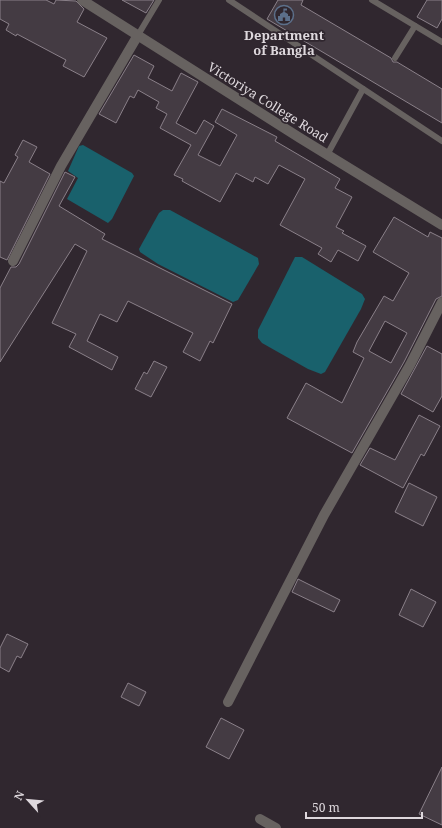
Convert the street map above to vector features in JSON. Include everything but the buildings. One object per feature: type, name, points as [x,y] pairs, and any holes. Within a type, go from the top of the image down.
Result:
[{"type":"street","name":"Victoriya College Road","points":[[82,0],[442,225]]},
{"type":"street","points":[[13,261],[61,166],[138,35]]},
{"type":"street","points":[[228,702],[324,515],[410,366],[442,302]]},
{"type":"street","points":[[260,819],[276,828]]},
{"type":"lane","points":[[138,35],[159,0]]},
{"type":"lane","points":[[229,0],[442,141]]},
{"type":"lane","points":[[372,0],[442,42]]},
{"type":"lane","points":[[395,58],[414,26]]},
{"type":"lane","points":[[328,155],[363,89]]},
{"type":"water","points":[[83,145],[132,173],[134,176],[112,219],[108,223],[67,199],[78,178],[68,171],[79,146]]},
{"type":"water","points":[[163,210],[170,210],[258,258],[259,264],[238,300],[233,302],[158,264],[140,252],[139,249],[159,213]]},
{"type":"water","points":[[295,257],[302,257],[362,294],[365,299],[361,309],[325,372],[321,374],[308,369],[262,343],[258,338],[258,330]]},
{"type":"place","name":"Department of Bangla","points":[[284,15]]}]
